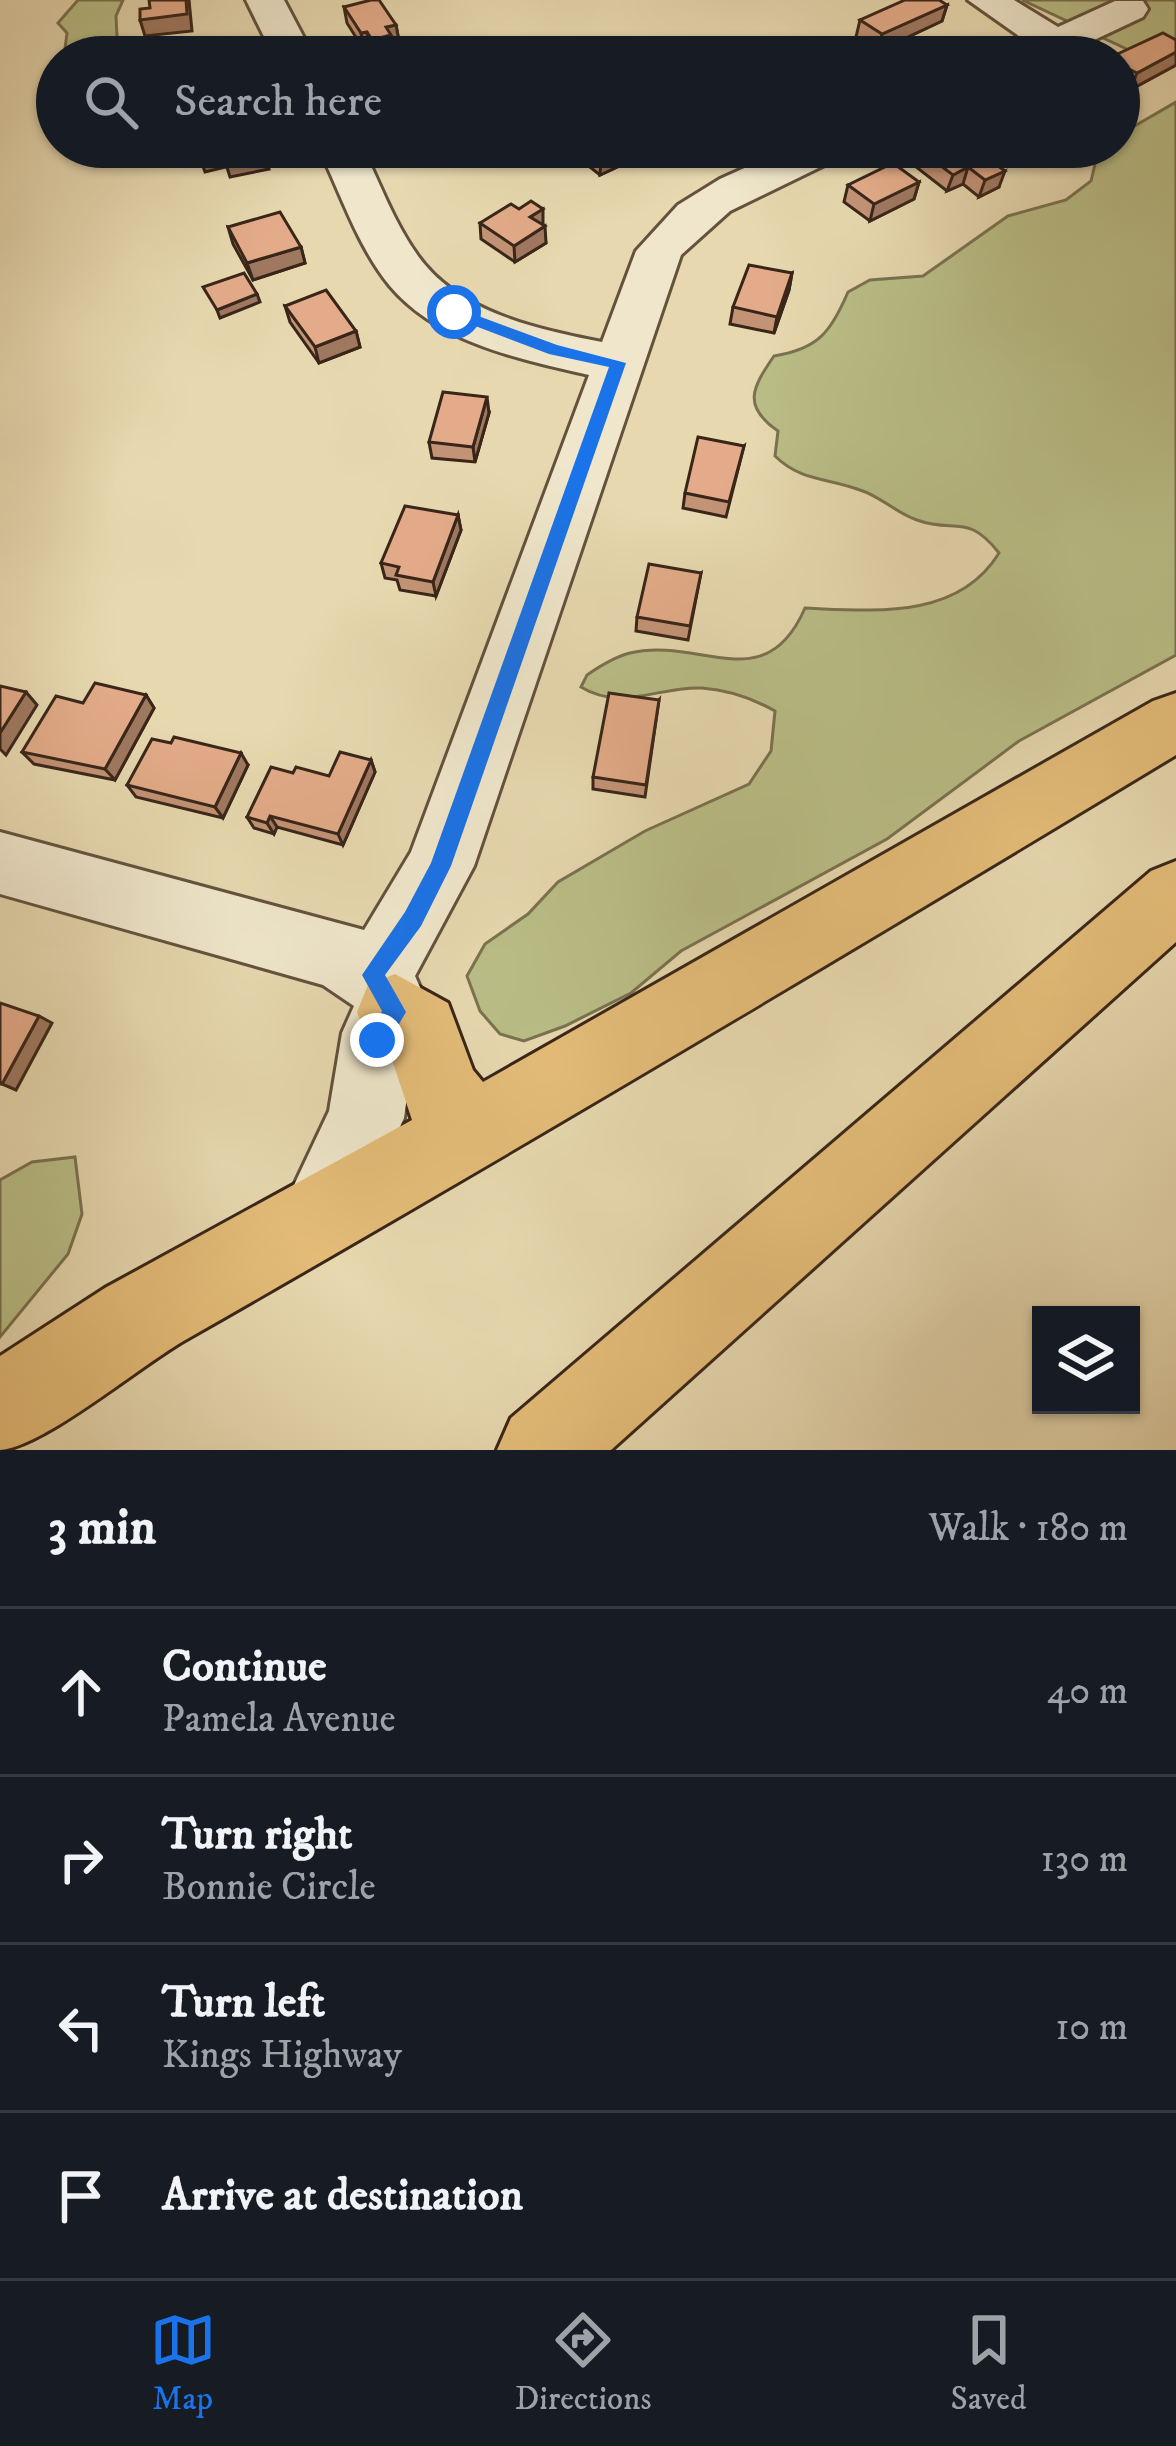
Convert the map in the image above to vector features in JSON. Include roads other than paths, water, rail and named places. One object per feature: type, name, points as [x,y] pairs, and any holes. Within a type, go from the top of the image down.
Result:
[{"type":"highway","points":[[0,1408],[105,1336],[473,1132],[1176,721]]},
{"type":"highway","points":[[543,1450],[1176,895]]},
{"type":"highway","points":[[574,1450],[1036,1074],[1176,950]]},
{"type":"highway","points":[[384,993],[421,1030],[441,1094],[473,1132]]},
{"type":"street","points":[[265,0],[283,36]]},
{"type":"street","points":[[986,0],[1025,36]]},
{"type":"street","points":[[1070,36],[1129,9]]},
{"type":"street","points":[[351,168],[405,272],[431,297],[498,330],[554,350],[618,363]]},
{"type":"street","points":[[319,1217],[366,1118],[384,993],[440,866],[659,251],[679,224],[710,201],[782,168]]},
{"type":"street","points":[[0,863],[334,953],[384,993]]}]
